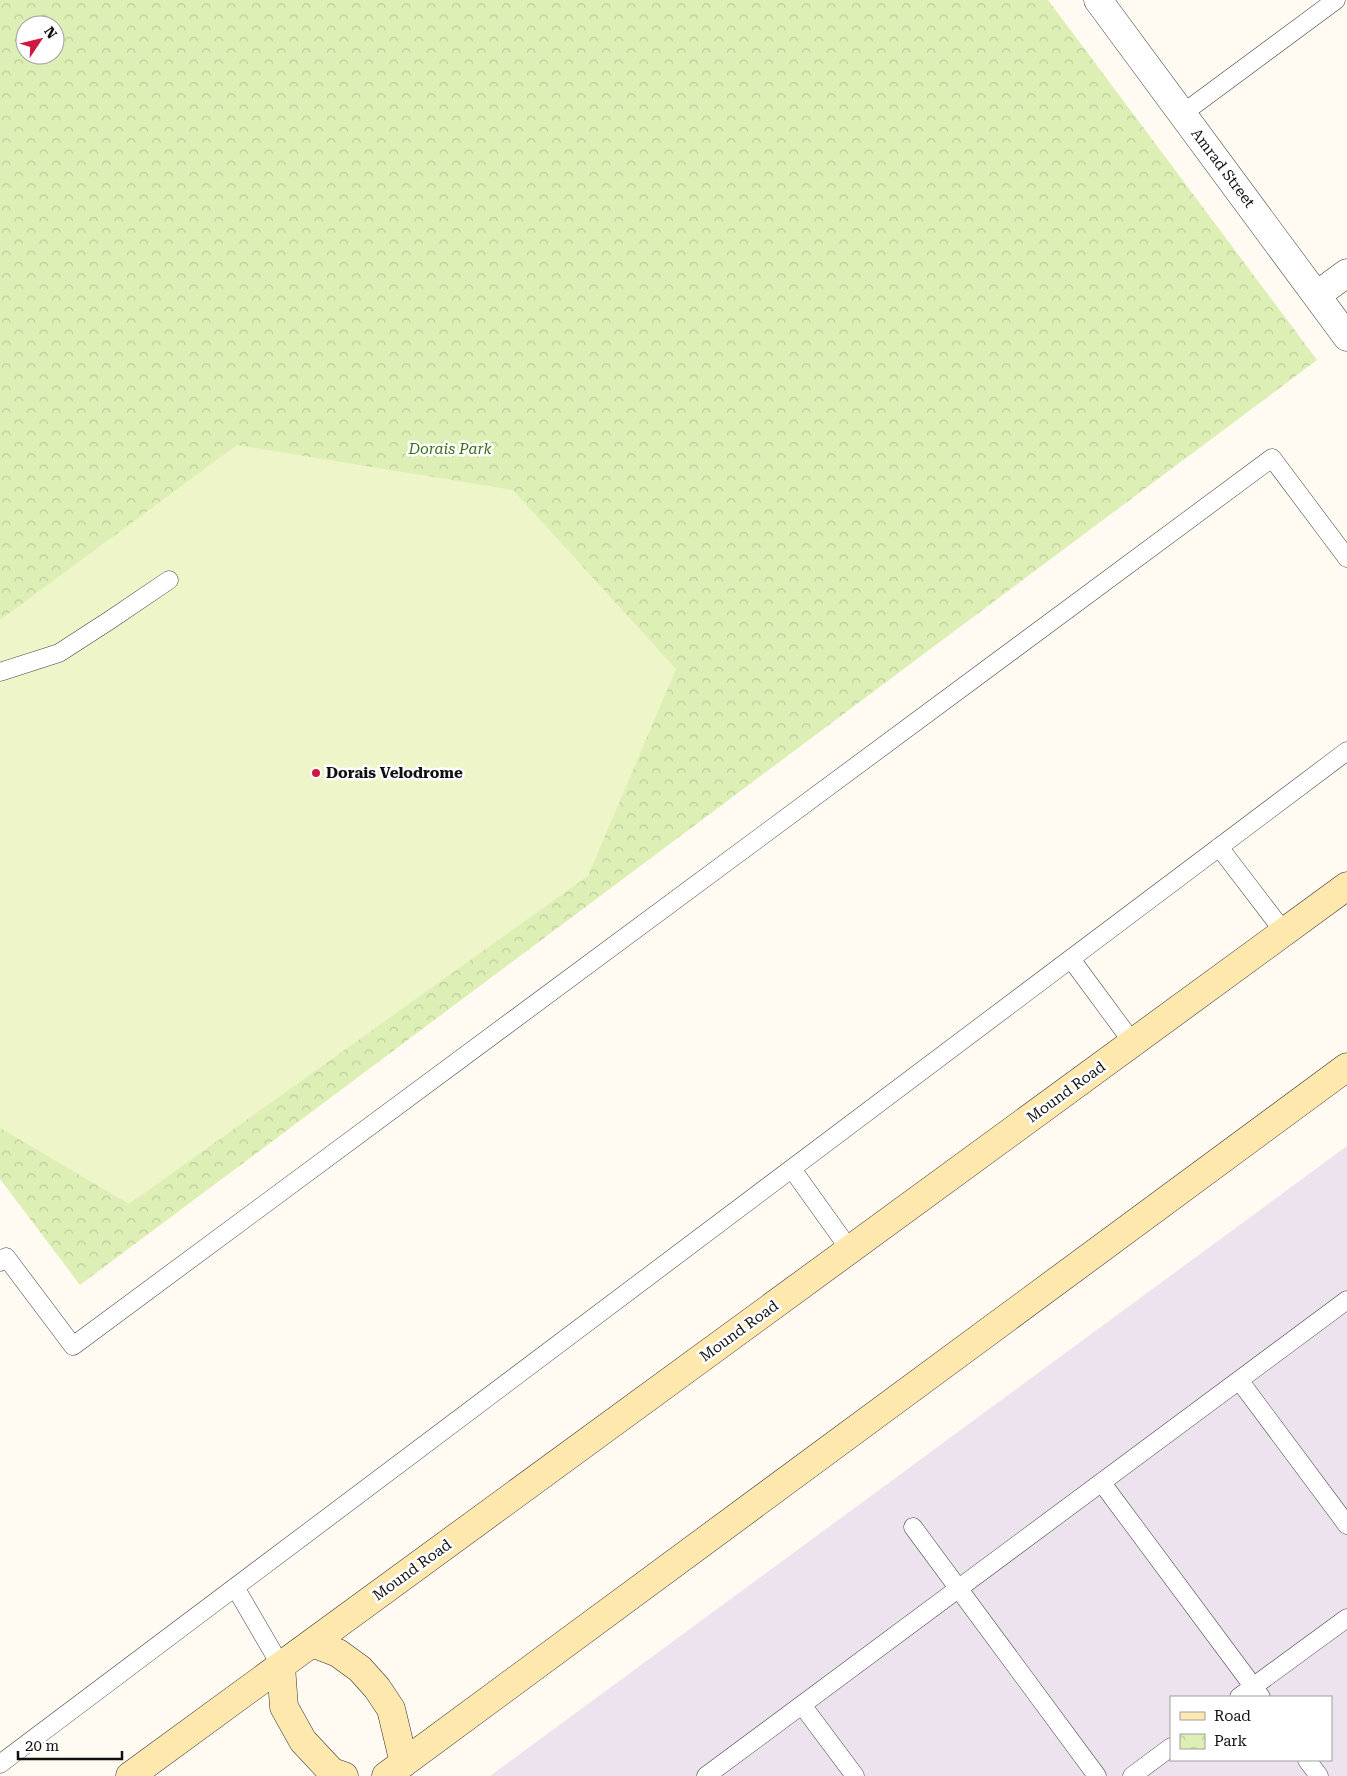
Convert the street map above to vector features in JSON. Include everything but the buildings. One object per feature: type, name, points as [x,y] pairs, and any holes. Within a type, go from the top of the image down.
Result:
[{"type":"main road","name":"Mound Road","points":[[130,1776],[1347,886]]},
{"type":"main road","points":[[395,1769],[1347,1067]]},
{"type":"main road","points":[[312,1643],[338,1653],[360,1669],[377,1688],[391,1709],[395,1769]]},
{"type":"main road","points":[[281,1666],[284,1707],[303,1742],[332,1772],[344,1776]]},
{"type":"street","name":"Amrad Street","points":[[1098,0],[1347,337]]},
{"type":"street","points":[[1317,295],[1347,273]]},
{"type":"lane","points":[[1182,114],[1336,0]]},
{"type":"lane","points":[[0,1262],[6,1257],[73,1346],[1272,458],[1347,558]]},
{"type":"lane","points":[[0,672],[59,653],[169,580]]},
{"type":"lane","points":[[0,1764],[1347,751]]},
{"type":"lane","points":[[1219,847],[1284,932]]},
{"type":"lane","points":[[1071,959],[1132,1043]]},
{"type":"lane","points":[[792,1168],[850,1250]]},
{"type":"lane","points":[[706,1776],[1347,1300]]},
{"type":"lane","points":[[1239,1380],[1347,1524]]},
{"type":"lane","points":[[1102,1483],[1257,1692]]},
{"type":"lane","points":[[913,1527],[1097,1776]]},
{"type":"lane","points":[[235,1587],[281,1666]]},
{"type":"lane","points":[[1243,1696],[1257,1692],[1347,1618]]},
{"type":"lane","points":[[802,1705],[855,1776]]},
{"type":"lane","points":[[1132,1776],[1170,1748]]},
{"type":"lane","points":[[1308,1761],[1320,1776]]},
{"type":"shaded area","points":[[1347,1146],[1347,1776],[490,1776]]},
{"type":"green space","name":"Dorais Park","points":[[0,0],[1048,0],[1317,360],[80,1285],[0,1179]]},
{"type":"green space","name":"Dorais Velodrome","points":[[237,445],[513,490],[676,669],[588,876],[129,1204],[0,1128],[0,620]]},
{"type":"place","name":"Dorais Velodrome","points":[[316,773]]}]
